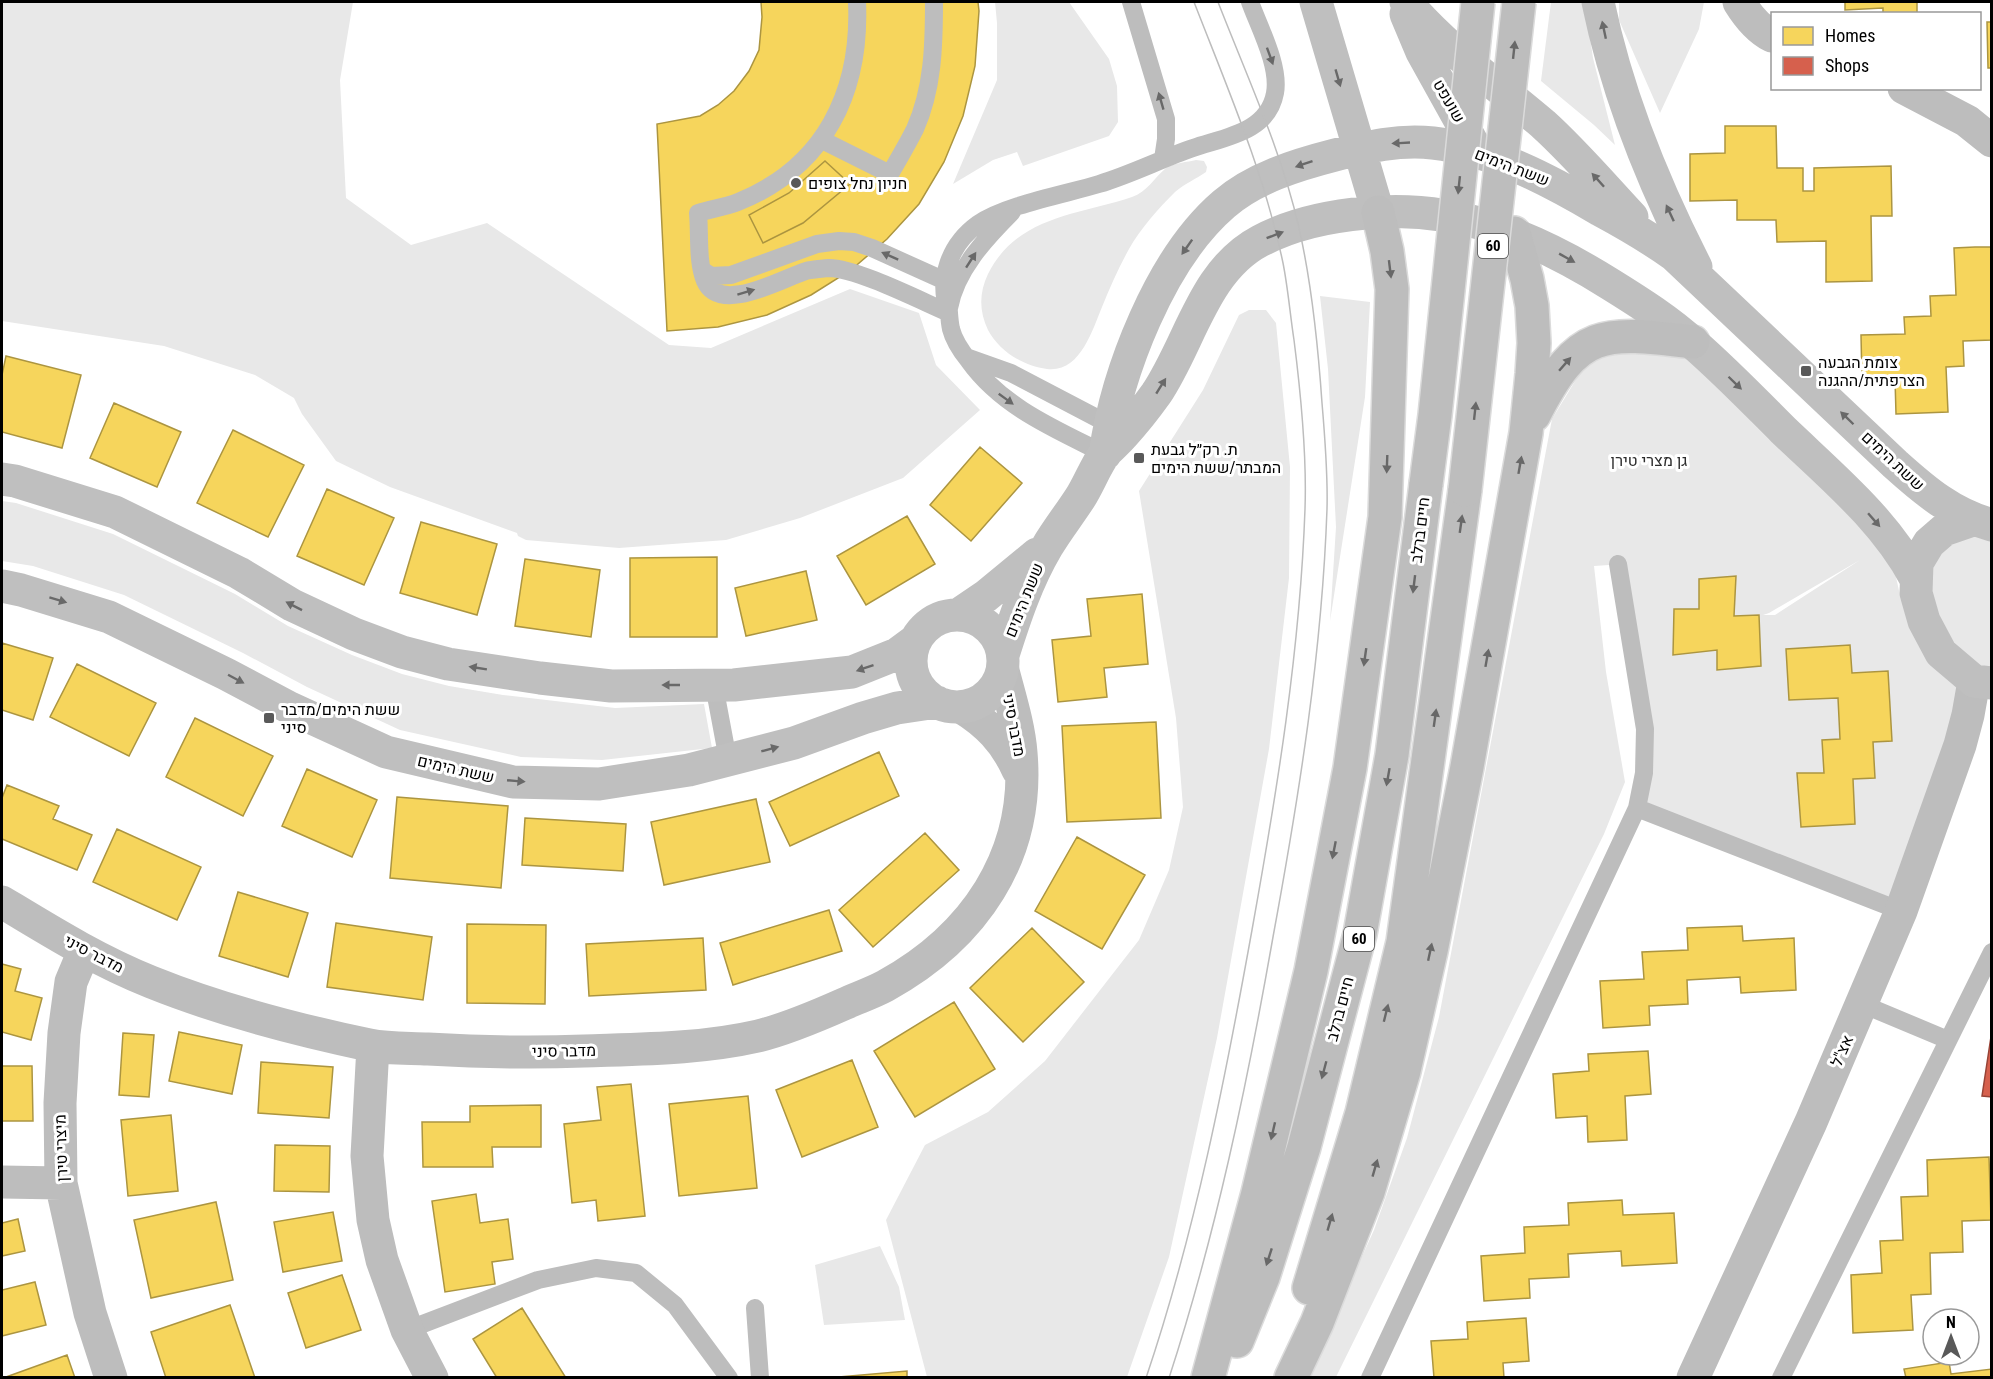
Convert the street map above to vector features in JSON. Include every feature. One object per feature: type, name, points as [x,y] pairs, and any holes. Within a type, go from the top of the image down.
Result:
[{"type":"main road","name":"חיים ברלב","points":[[1222,1377],[1263,1277],[1304,1147],[1360,934],[1392,755],[1437,403],[1478,2]]},
{"type":"main road","name":"60","points":[[1279,1377],[1318,1260],[1362,1113],[1403,942],[1465,490],[1519,2]]},
{"type":"main road","points":[[1739,2],[1765,32],[1771,35]]},
{"type":"main road","points":[[1908,90],[1967,121],[1992,141]]},
{"type":"main road","points":[[1208,1377],[1258,1193],[1311,971],[1350,768],[1385,517],[1392,289],[1387,251],[1378,212]]},
{"type":"main road","points":[[1291,1377],[1317,1323],[1368,1192],[1404,1071],[1431,951],[1467,767],[1526,433],[1534,343],[1532,306],[1514,233]]},
{"type":"main road","points":[[1526,433],[1544,396],[1563,365],[1590,343],[1623,336],[1646,336],[1692,342]]},
{"type":"main road","name":"מדבר סיני","points":[[2,902],[84,951],[150,981],[216,1005],[373,1046],[524,1052],[709,1045],[761,1035],[820,1015],[885,986],[931,956],[967,921],[994,885],[1011,847],[1019,812],[1022,780],[1021,752],[1003,663]]},
{"type":"main road","name":"אצ\"ל","points":[[1693,1377],[1806,1132],[1901,911],[1946,786],[1968,715],[1983,682]]},
{"type":"main road","name":"מדבר סיני","points":[[949,705],[992,729],[1004,743],[1022,780]]},
{"type":"main road","name":"מיצרי טירן","points":[[84,951],[71,982],[64,1033],[60,1103],[61,1183],[90,1313],[111,1377]]},
{"type":"main road","points":[[373,1046],[367,1156],[373,1220],[382,1260],[407,1330],[432,1377]]},
{"type":"main road","points":[[2,1182],[61,1183]]},
{"type":"street","points":[[1316,2],[1378,212]]},
{"type":"street","name":"שועפט","points":[[1401,2],[1422,52],[1479,154],[1514,233]]},
{"type":"street","points":[[1406,2],[1428,28],[1452,50],[1544,125],[1575,155],[1651,239]]},
{"type":"street","points":[[1598,2],[1623,98],[1661,195],[1705,284]]},
{"type":"street","name":"ששת הימים","points":[[1003,663],[1024,593],[1047,545],[1080,498],[1113,437],[1134,345],[1150,308],[1188,243],[1225,203],[1262,180],[1318,159],[1404,142],[1432,143],[1479,154],[1531,173],[1557,185],[1651,239],[1674,255],[1894,464],[1929,494],[1950,509],[1982,522]]},
{"type":"street","name":"ששת הימים","points":[[1113,437],[1157,393],[1172,368],[1202,305],[1222,273],[1242,253],[1260,241],[1318,220],[1342,215],[1378,212],[1419,212],[1445,215],[1514,233],[1558,253],[1642,303],[1692,342],[1865,509],[1904,557],[1916,579]]},
{"type":"street","points":[[2,479],[115,512],[239,573],[292,605],[354,634],[402,652],[448,664],[611,686],[745,684],[852,672],[897,654],[916,640]]},
{"type":"street","points":[[1982,522],[1944,530],[1929,543],[1917,563],[1916,593],[1924,621],[1941,653],[1983,682]]},
{"type":"street","name":"ששת הימים","points":[[958,615],[1005,582],[1047,545]]},
{"type":"street","name":"ששת הימים","points":[[2,586],[109,617],[290,708],[386,752],[513,782],[599,784],[689,770],[794,743],[897,708],[949,705]]},
{"type":"street","points":[[958,615],[973,618],[995,634],[1001,644],[1003,663],[997,685],[984,699],[976,703],[949,705],[924,693],[915,679],[911,656],[916,640],[922,631],[934,621],[958,615]]},
{"type":"lane","points":[[857,2],[859,32],[848,90],[838,114],[822,140],[802,162],[771,186],[737,202],[698,213],[702,270],[706,284],[714,291],[727,295],[740,295],[808,270],[831,268],[855,274],[949,313]]},
{"type":"lane","points":[[822,140],[890,174],[915,128],[928,89],[934,48],[934,2]]},
{"type":"lane","points":[[1131,2],[1166,119],[1163,159]]},
{"type":"lane","points":[[1113,437],[1042,422],[1004,399],[981,378],[957,344],[951,329],[943,280],[949,260],[965,236],[986,220],[1132,174],[1163,159],[1244,131],[1257,124],[1268,113],[1276,92],[1276,74],[1250,2]]},
{"type":"lane","points":[[949,313],[956,285],[969,263],[987,238],[1015,209]]},
{"type":"lane","points":[[702,270],[711,276],[731,275],[817,244],[839,241],[854,242],[872,248],[943,280]]},
{"type":"lane","points":[[966,357],[1011,374],[1113,437]]},
{"type":"lane","points":[[1370,1377],[1637,808],[1644,774],[1646,729],[1618,564]]},
{"type":"lane","points":[[714,685],[728,760]]},
{"type":"lane","points":[[1637,808],[1901,911]]},
{"type":"lane","points":[[1781,1377],[1992,952]]},
{"type":"lane","points":[[1862,1004],[1948,1040]]},
{"type":"lane","points":[[407,1330],[538,1280],[596,1268],[636,1273],[675,1305],[729,1377]]},
{"type":"lane","points":[[755,1308],[760,1377]]},
{"type":"green space","points":[[2,2],[353,2],[340,80],[346,198],[411,245],[487,223],[669,345],[711,348],[850,289],[919,313],[936,365],[980,410],[903,478],[800,518],[726,540],[619,548],[526,540],[517,533],[390,487],[336,461],[302,414],[294,398],[255,375],[164,346],[2,321]]},
{"type":"green space","points":[[995,2],[1069,2],[1109,59],[1117,86],[1118,122],[1109,136],[1023,166],[1017,152],[993,160],[953,184],[997,80]]},
{"type":"green space","points":[[1551,2],[1585,2],[1593,58],[1615,145],[1541,81]]},
{"type":"green space","points":[[1619,2],[1704,2],[1699,29],[1660,113],[1619,20]]},
{"type":"green space","points":[[1196,160],[1204,161],[1207,167],[1206,172],[1175,192],[1139,234],[1118,270],[1089,338],[1076,357],[1068,364],[1047,369],[1029,365],[998,345],[985,323],[982,309],[983,288],[988,274],[1000,255],[1015,240],[1051,220],[1137,195],[1169,166]]},
{"type":"green space","points":[[1320,296],[1370,302],[1365,397],[1330,621],[1336,527],[1328,369]]},
{"type":"green space","points":[[1249,310],[1266,310],[1276,323],[1290,467],[1289,578],[1269,749],[1217,1038],[1169,1257],[1127,1377],[927,1377],[886,1220],[925,1145],[988,1112],[1045,1061],[1139,940],[1169,870],[1183,807],[1176,718],[1139,491],[1203,390],[1239,315]]},
{"type":"green space","name":"גן מצרי טירן","points":[[1628,350],[1687,356],[1840,506],[1893,563],[1901,600],[1962,690],[1893,899],[1644,803],[1624,564],[1594,566],[1606,672],[1625,782],[1604,834],[1336,1377],[1307,1378],[1374,1230],[1407,1138],[1439,1017],[1552,419],[1583,368],[1596,359]],"holes":[[[1860,560],[1775,615],[1763,615],[1769,613]],[[1699,579],[1734,616],[1759,615],[1761,666],[1718,670],[1717,650],[1673,655],[1674,609],[1699,609]],[[1850,645],[1852,673],[1888,672],[1892,741],[1873,742],[1875,778],[1853,779],[1855,824],[1801,826],[1797,773],[1824,773],[1822,741],[1840,739],[1838,698],[1789,700],[1786,649]]]},
{"type":"green space","points":[[2,501],[16,503],[113,534],[235,594],[288,626],[352,655],[402,674],[449,686],[503,695],[615,708],[704,704],[712,748],[602,760],[521,757],[400,730],[307,687],[124,595],[33,566],[2,561]]},
{"type":"green space","points":[[1991,525],[1991,683],[1924,621],[1929,543]]},
{"type":"green space","points":[[880,1246],[899,1287],[905,1320],[824,1325],[815,1265]]},
{"type":"building: Homes","name":"חניון נחל צופים","points":[[761,2],[978,2],[975,66],[963,116],[944,162],[919,204],[887,239],[851,270],[811,295],[767,315],[718,327],[667,331],[657,124],[700,116],[718,105],[734,91],[749,71],[759,50]]},
{"type":"building: Homes","points":[[1845,2],[1917,2],[1917,12],[1883,12],[1883,8],[1845,10]]},
{"type":"building: Homes","points":[[1987,22],[1992,22],[1992,68],[1988,68]]},
{"type":"building: Homes","points":[[1725,126],[1776,126],[1777,168],[1803,168],[1803,191],[1814,191],[1814,168],[1891,166],[1892,216],[1871,216],[1872,281],[1826,282],[1826,241],[1777,242],[1776,220],[1737,220],[1737,200],[1690,201],[1690,154],[1725,153]]},
{"type":"building: Homes","points":[[825,161],[850,184],[803,223],[763,243],[749,215],[789,193]]},
{"type":"building: Homes","points":[[1992,247],[1992,340],[1963,341],[1964,366],[1946,367],[1948,412],[1896,414],[1895,379],[1862,381],[1861,335],[1905,334],[1904,317],[1931,316],[1930,296],[1956,295],[1954,248]]},
{"type":"building: Homes","points":[[6,356],[81,375],[62,448],[2,432],[2,375]]},
{"type":"building: Homes","points":[[114,403],[181,432],[157,487],[90,458]]},
{"type":"building: Homes","points":[[233,430],[304,465],[268,537],[197,503]]},
{"type":"building: Homes","points":[[980,447],[1022,483],[971,541],[930,505]]},
{"type":"building: Homes","points":[[327,489],[394,518],[364,585],[297,556]]},
{"type":"building: Homes","points":[[907,516],[935,564],[866,605],[837,556]]},
{"type":"building: Homes","points":[[421,522],[497,544],[477,615],[400,593]]},
{"type":"building: Homes","points":[[717,557],[717,637],[630,637],[630,558]]},
{"type":"building: Homes","points":[[525,559],[600,570],[591,637],[515,626]]},
{"type":"building: Homes","points":[[806,571],[817,620],[746,636],[735,588]]},
{"type":"building: Homes","points":[[1736,576],[1734,616],[1759,615],[1761,666],[1717,670],[1717,650],[1673,655],[1674,609],[1699,609],[1699,579]]},
{"type":"building: Homes","points":[[1142,594],[1148,664],[1104,668],[1107,697],[1058,702],[1052,640],[1091,636],[1087,599]]},
{"type":"building: Homes","points":[[2,643],[53,658],[33,720],[2,710]]},
{"type":"building: Homes","points":[[1850,645],[1852,673],[1888,671],[1892,741],[1873,742],[1875,778],[1853,779],[1855,824],[1801,827],[1797,773],[1824,773],[1822,740],[1840,739],[1838,698],[1789,700],[1786,649]]},
{"type":"building: Homes","points":[[77,664],[156,703],[129,756],[50,717]]},
{"type":"building: Homes","points":[[195,718],[273,756],[243,816],[166,777]]},
{"type":"building: Homes","points":[[1156,722],[1161,818],[1067,822],[1062,726]]},
{"type":"building: Homes","points":[[879,752],[899,796],[790,846],[769,802]]},
{"type":"building: Homes","points":[[307,769],[377,800],[352,857],[282,826]]},
{"type":"building: Homes","points":[[7,785],[59,806],[53,819],[92,835],[77,870],[2,839],[2,798]]},
{"type":"building: Homes","points":[[397,797],[508,806],[501,888],[390,878]]},
{"type":"building: Homes","points":[[756,799],[770,862],[664,885],[651,822]]},
{"type":"building: Homes","points":[[525,818],[626,824],[623,871],[522,865]]},
{"type":"building: Homes","points":[[117,829],[201,867],[177,920],[93,882]]},
{"type":"building: Homes","points":[[925,833],[959,870],[873,947],[839,910]]},
{"type":"building: Homes","points":[[1077,837],[1145,875],[1102,949],[1035,911]]},
{"type":"building: Homes","points":[[238,892],[308,913],[288,977],[219,956]]},
{"type":"building: Homes","points":[[829,910],[842,951],[733,985],[720,943]]},
{"type":"building: Homes","points":[[336,923],[432,937],[423,1000],[327,987]]},
{"type":"building: Homes","points":[[467,924],[546,925],[545,1004],[467,1003]]},
{"type":"building: Homes","points":[[1742,926],[1743,941],[1794,938],[1796,990],[1741,993],[1740,977],[1687,980],[1688,1004],[1649,1006],[1650,1025],[1603,1028],[1600,981],[1644,979],[1642,952],[1688,950],[1687,928]]},
{"type":"building: Homes","points":[[1032,928],[1084,982],[1023,1042],[970,988]]},
{"type":"building: Homes","points":[[703,938],[706,990],[589,996],[586,944]]},
{"type":"building: Homes","points":[[2,964],[21,969],[15,991],[42,998],[31,1040],[2,1032]]},
{"type":"building: Homes","points":[[954,1002],[995,1069],[915,1117],[874,1051]]},
{"type":"building: Homes","points":[[179,1032],[242,1045],[232,1094],[169,1081]]},
{"type":"building: Homes","points":[[123,1033],[154,1035],[149,1097],[119,1095]]},
{"type":"building: Homes","points":[[1648,1051],[1651,1094],[1625,1096],[1627,1140],[1588,1142],[1587,1116],[1556,1118],[1553,1074],[1589,1071],[1588,1054]]},
{"type":"building: Homes","points":[[852,1060],[878,1127],[802,1157],[776,1090]]},
{"type":"building: Homes","points":[[261,1062],[333,1067],[329,1118],[258,1113]]},
{"type":"building: Homes","points":[[2,1066],[32,1066],[33,1121],[2,1121]]},
{"type":"building: Homes","points":[[631,1084],[645,1216],[598,1221],[596,1200],[572,1203],[564,1124],[601,1120],[597,1087]]},
{"type":"building: Homes","points":[[748,1096],[757,1188],[679,1196],[669,1104]]},
{"type":"building: Homes","points":[[541,1105],[541,1147],[492,1147],[493,1167],[423,1167],[422,1122],[470,1122],[470,1106]]},
{"type":"building: Homes","points":[[171,1115],[178,1191],[128,1196],[121,1120]]},
{"type":"building: Homes","points":[[275,1145],[330,1146],[329,1192],[274,1191]]},
{"type":"building: Homes","points":[[1989,1157],[1991,1220],[1962,1221],[1963,1252],[1930,1253],[1931,1294],[1911,1295],[1913,1330],[1853,1333],[1851,1275],[1882,1273],[1880,1241],[1903,1240],[1901,1197],[1928,1196],[1927,1160]]},
{"type":"building: Homes","points":[[476,1194],[480,1223],[508,1219],[513,1259],[492,1262],[495,1284],[445,1292],[432,1201]]},
{"type":"building: Homes","points":[[1622,1200],[1623,1215],[1674,1213],[1677,1263],[1622,1266],[1621,1251],[1568,1254],[1569,1277],[1529,1279],[1530,1298],[1484,1301],[1481,1256],[1525,1253],[1524,1227],[1569,1225],[1568,1203]]},
{"type":"building: Homes","points":[[216,1202],[233,1280],[151,1298],[134,1220]]},
{"type":"building: Homes","points":[[333,1212],[342,1261],[283,1272],[274,1222]]},
{"type":"building: Homes","points":[[18,1219],[25,1251],[2,1256],[2,1223]]},
{"type":"building: Homes","points":[[342,1275],[361,1330],[306,1348],[288,1293]]},
{"type":"building: Homes","points":[[35,1282],[46,1325],[2,1336],[2,1290]]},
{"type":"building: Homes","points":[[230,1305],[255,1378],[166,1378],[151,1332]]},
{"type":"building: Homes","points":[[522,1308],[566,1378],[497,1378],[473,1339]]},
{"type":"building: Homes","points":[[1526,1318],[1529,1361],[1503,1363],[1504,1378],[1434,1378],[1431,1341],[1468,1339],[1467,1322]]},
{"type":"building: Homes","points":[[67,1355],[75,1378],[6,1377]]},
{"type":"building: Homes","points":[[1921,1366],[1950,1367],[1951,1374],[1992,1369],[1992,1378],[1906,1378],[1904,1369]]},
{"type":"building: Homes","points":[[907,1371],[907,1378],[827,1378]]},
{"type":"building: Shops","points":[[1992,1030],[1992,1097],[1982,1096]]},
{"type":"tram line","points":[[1146,1378],[1164,1323],[1194,1212],[1220,1099],[1242,986],[1286,721],[1298,615],[1305,509],[1301,403],[1283,263],[1255,163],[1194,2]]},
{"type":"tram line","points":[[1169,1378],[1216,1214],[1263,993],[1292,831],[1308,724],[1320,617],[1327,509],[1326,456],[1316,337],[1308,271],[1299,228],[1273,142],[1218,2]]},
{"type":"place","name":"חניון נחל צופים","points":[[796,183]]},
{"type":"place","name":"צומת הגבעה הצרפתית/ההגנה","points":[[1806,371]]},
{"type":"place","name":"ת. רק״ל גבעת המבתר/ששת הימים","points":[[1139,458]]},
{"type":"place","name":"ששת הימים/מדבר סיני","points":[[269,718]]}]
